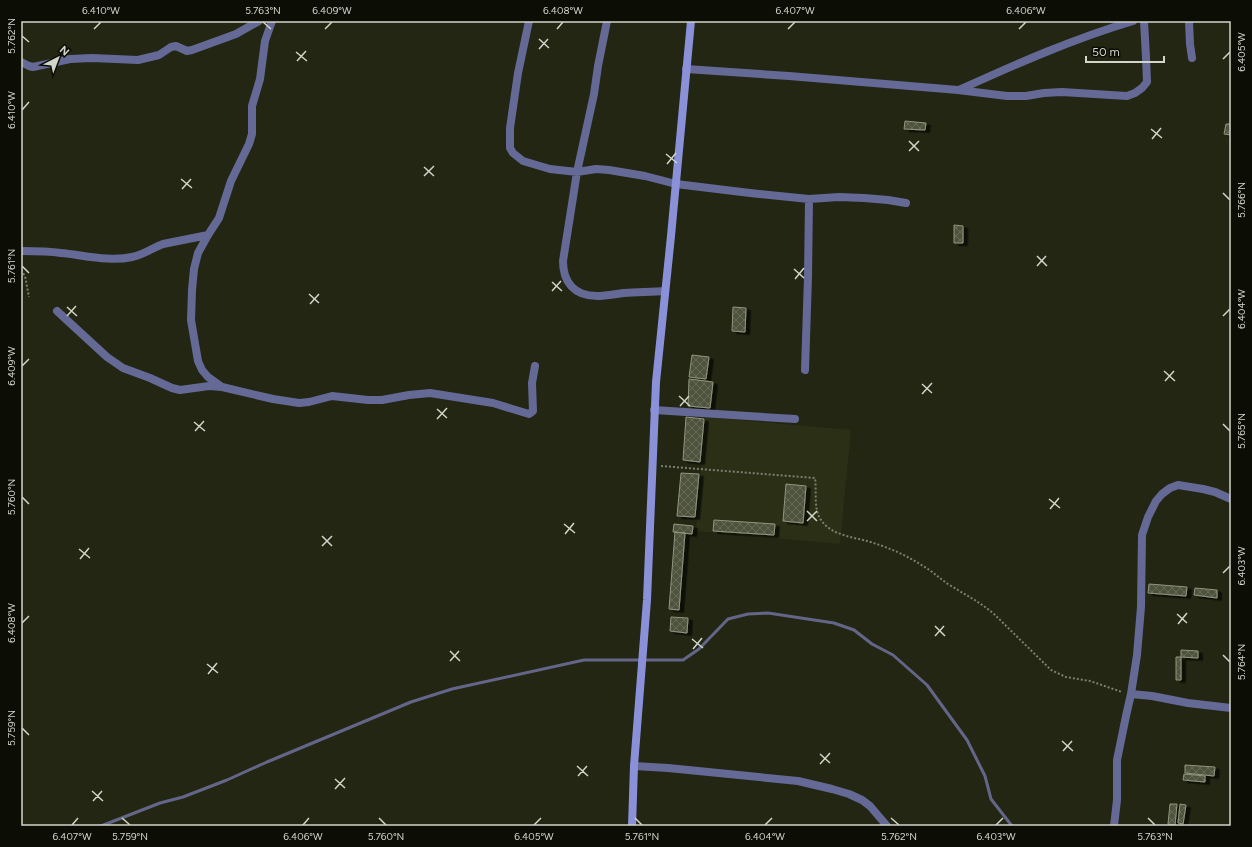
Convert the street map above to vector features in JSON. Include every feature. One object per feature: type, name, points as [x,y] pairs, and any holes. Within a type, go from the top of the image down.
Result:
[{"type":"main road","points":[[632,826],[634,766],[647,600],[656,382],[691,21]]},
{"type":"street","points":[[21,62],[29,66],[33,66],[70,59],[92,58],[138,60],[159,55],[171,47],[176,46],[187,51],[192,50],[236,34],[259,21]]},
{"type":"street","points":[[222,387],[208,377],[202,370],[198,361],[191,320],[194,269],[198,253],[218,218],[231,181],[249,144],[252,134],[252,106],[260,79],[265,41],[272,21]]},
{"type":"street","points":[[529,21],[518,73],[510,128],[510,148],[513,153],[523,161],[550,169],[577,172],[596,169],[609,170],[645,176],[676,184],[750,193],[809,198],[864,198],[906,203]]},
{"type":"street","points":[[606,21],[594,94],[577,172],[563,261],[563,270],[565,279],[570,286],[588,296],[665,291]]},
{"type":"street","points":[[958,90],[1031,58],[1133,21]]},
{"type":"street","points":[[686,69],[958,90],[1007,96],[1026,96],[1062,92],[1127,96],[1135,93],[1147,82],[1144,21]]},
{"type":"street","points":[[1189,21],[1192,58]]},
{"type":"street","points":[[805,370],[809,198]]},
{"type":"street","points":[[21,250],[121,258],[141,255],[163,244],[208,235]]},
{"type":"street","points":[[57,311],[107,357],[123,368],[180,390],[209,386],[222,387],[273,399],[299,403],[332,396],[382,400],[430,393],[493,403],[529,414],[533,411],[532,383],[535,366]]},
{"type":"street","points":[[654,410],[795,419]]},
{"type":"street","points":[[1114,826],[1117,800],[1117,760],[1131,694],[1137,655],[1141,607],[1142,536],[1148,517],[1156,501],[1166,491],[1178,486],[1204,489],[1231,499]]},
{"type":"street","points":[[1131,694],[1231,708]]},
{"type":"street","points":[[634,766],[798,781],[832,789],[862,800],[870,806],[887,826]]},
{"type":"path","points":[[21,270],[26,276],[29,297]]},
{"type":"path","points":[[652,465],[815,478],[815,499],[818,513],[826,526],[834,531],[848,536],[886,546],[904,554],[925,567],[942,580],[984,605],[1051,670],[1066,677],[1090,681],[1131,694]]},
{"type":"shaded area","points":[[705,417],[851,430],[840,544],[696,531]]},
{"type":"building","points":[[905,121],[926,123],[925,130],[904,129]]},
{"type":"building","points":[[1226,124],[1231,124],[1231,135],[1224,134]]},
{"type":"building","points":[[954,225],[963,226],[963,243],[954,243]]},
{"type":"building","points":[[733,307],[746,308],[745,332],[732,331]]},
{"type":"building","points":[[692,355],[709,357],[706,379],[689,377]]},
{"type":"building","points":[[689,379],[713,382],[710,408],[688,406]]},
{"type":"building","points":[[686,417],[704,419],[700,462],[683,460]]},
{"type":"building","points":[[681,473],[699,474],[695,517],[677,516]]},
{"type":"building","points":[[786,484],[806,486],[803,523],[783,521]]},
{"type":"building","points":[[714,520],[775,524],[774,535],[713,531]]},
{"type":"building","points":[[674,524],[693,526],[692,534],[673,532]]},
{"type":"building","points":[[675,532],[685,533],[679,610],[669,609]]},
{"type":"building","points":[[1149,584],[1187,587],[1186,596],[1148,593]]},
{"type":"building","points":[[1195,588],[1217,590],[1217,598],[1194,595]]},
{"type":"building","points":[[671,617],[688,618],[687,633],[670,631]]},
{"type":"building","points":[[1181,650],[1198,651],[1198,658],[1181,657]]},
{"type":"building","points":[[1176,657],[1181,657],[1181,680],[1176,680]]},
{"type":"building","points":[[1185,765],[1215,767],[1214,776],[1185,773]]},
{"type":"building","points":[[1184,774],[1205,776],[1205,782],[1183,780]]},
{"type":"building","points":[[1170,804],[1177,804],[1175,825],[1168,824]]},
{"type":"building","points":[[1180,804],[1186,805],[1183,824],[1178,823]]},
{"type":"waterway","points":[[101,826],[160,803],[183,797],[227,780],[411,702],[452,689],[584,660],[683,660],[699,649],[728,619],[748,614],[768,613],[834,623],[854,630],[872,644],[893,655],[927,685],[967,740],[985,776],[991,799],[1012,826]]}]
